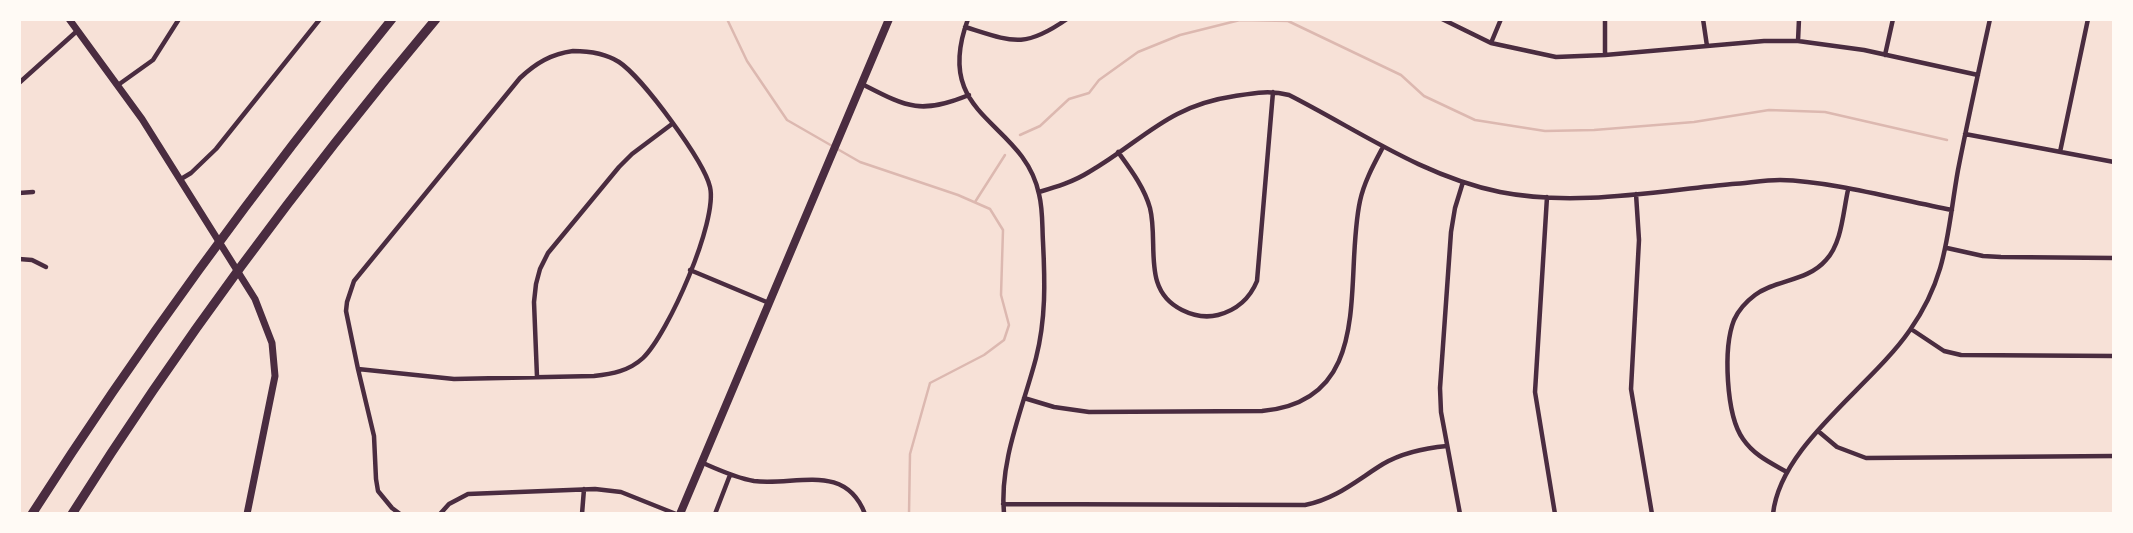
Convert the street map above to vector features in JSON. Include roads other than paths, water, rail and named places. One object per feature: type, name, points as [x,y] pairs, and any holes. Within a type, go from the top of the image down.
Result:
[{"type":"highway","points":[[32,514],[180,295],[258,188],[392,19]]},
{"type":"highway","points":[[72,514],[198,327],[346,130],[436,19]]},
{"type":"main road","points":[[69,19],[118,85],[181,179],[249,288],[268,327],[275,376],[247,514]]},
{"type":"main road","points":[[678,514],[840,140],[889,19]]},
{"type":"street","points":[[118,85],[153,60],[179,19]]},
{"type":"street","points":[[181,179],[216,149],[320,19]]},
{"type":"street","points":[[968,19],[958,60],[968,95],[985,120],[1019,153],[1029,168],[1039,192],[1042,210],[1044,305],[1039,343],[1005,475],[1004,514]]},
{"type":"street","points":[[965,27],[1007,39],[1026,41],[1067,19]]},
{"type":"street","points":[[1442,19],[1491,43],[1556,57],[1764,41],[1798,41],[1885,55],[1978,75]]},
{"type":"street","points":[[1491,43],[1501,19]]},
{"type":"street","points":[[1605,19],[1605,55]]},
{"type":"street","points":[[1703,19],[1707,46]]},
{"type":"street","points":[[1798,41],[1799,19]]},
{"type":"street","points":[[1885,55],[1893,19]]},
{"type":"street","points":[[1773,514],[1776,495],[1785,471],[1801,449],[1885,362],[1912,329],[1938,279],[1947,248],[1965,135],[1990,19]]},
{"type":"street","points":[[2060,152],[2088,19]]},
{"type":"street","points":[[19,83],[78,30]]},
{"type":"street","points":[[358,369],[454,379],[537,377],[613,374],[638,362],[661,336],[690,270],[709,218],[711,188],[700,161],[633,74],[609,57],[586,51],[564,52],[533,66],[520,78],[354,281],[346,312],[358,369],[373,436],[378,491],[400,514]]},
{"type":"street","points":[[863,84],[904,104],[924,108],[938,107],[968,95]]},
{"type":"street","points":[[1039,192],[1071,182],[1164,120],[1187,108],[1215,99],[1273,92],[1289,95],[1418,165],[1463,182],[1510,194],[1547,197],[1636,194],[1776,180],[1848,190],[1952,211]]},
{"type":"street","points":[[1118,152],[1143,188],[1147,199],[1152,219],[1154,272],[1166,298],[1177,307],[1200,316],[1214,316],[1233,309],[1248,297],[1257,281],[1273,92]]},
{"type":"street","points":[[537,377],[536,284],[544,260],[619,167],[672,124]]},
{"type":"street","points":[[1965,135],[2114,162]]},
{"type":"street","points":[[1024,398],[1074,411],[1262,411],[1289,407],[1312,395],[1328,380],[1344,349],[1351,310],[1359,202],[1369,174],[1384,147]]},
{"type":"street","points":[[1460,514],[1441,412],[1440,388],[1451,232],[1463,182]]},
{"type":"street","points":[[1785,471],[1754,452],[1734,423],[1728,380],[1732,329],[1739,312],[1756,294],[1810,273],[1827,260],[1840,230],[1848,190]]},
{"type":"street","points":[[19,193],[33,192]]},
{"type":"street","points":[[1636,194],[1639,240],[1631,389],[1652,514]]},
{"type":"street","points":[[1547,197],[1535,392],[1555,514]]},
{"type":"street","points":[[1947,248],[1992,256],[2114,258]]},
{"type":"street","points":[[19,259],[32,260],[46,267]]},
{"type":"street","points":[[690,270],[770,303]]},
{"type":"street","points":[[1912,329],[1944,351],[1962,355],[2114,356]]},
{"type":"street","points":[[1818,431],[1837,447],[1866,458],[2114,456]]},
{"type":"street","points":[[1003,504],[1305,505],[1330,499],[1397,458],[1414,451],[1447,446]]},
{"type":"street","points":[[702,463],[730,475],[756,481],[834,482],[850,491],[865,514]]},
{"type":"street","points":[[715,514],[730,475]]},
{"type":"street","points":[[582,514],[584,489]]},
{"type":"street","points":[[440,514],[449,504],[468,494],[584,489],[621,492],[678,514]]},
{"type":"waterway","points":[[727,19],[747,61],[787,120],[860,162],[958,195],[990,209],[1003,230],[1001,295],[1009,325],[1004,340],[984,355],[930,383],[910,454],[909,514]]},
{"type":"waterway","points":[[1020,135],[1040,126],[1069,99],[1089,93],[1099,80],[1138,52],[1180,35],[1240,20],[1288,21],[1401,75],[1424,96],[1475,120],[1545,131],[1594,130],[1694,122],[1769,110],[1825,112],[1947,140]]},
{"type":"waterway","points":[[975,202],[1005,155]]}]
